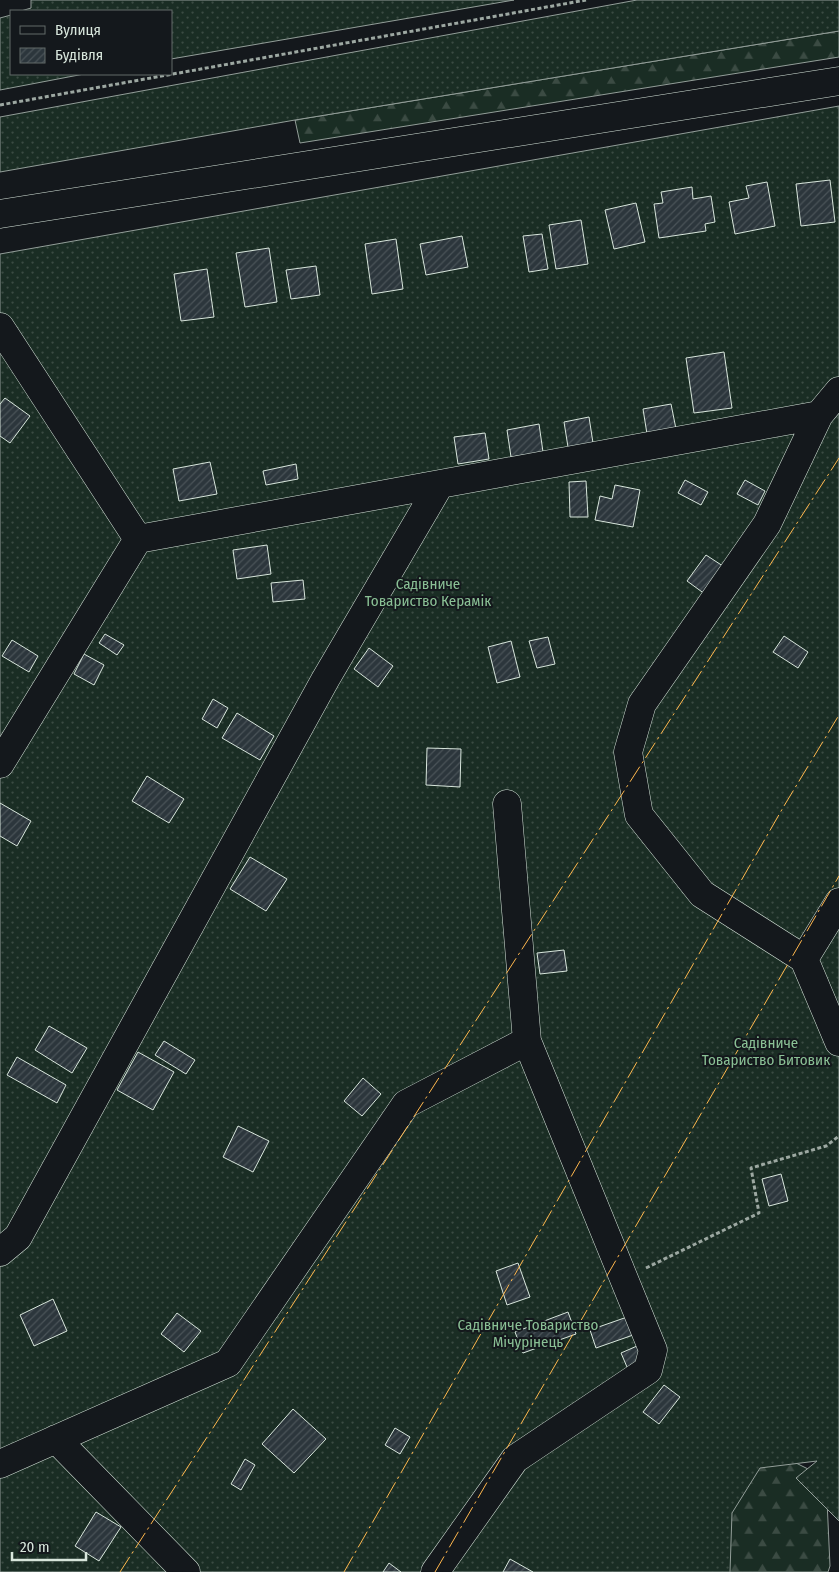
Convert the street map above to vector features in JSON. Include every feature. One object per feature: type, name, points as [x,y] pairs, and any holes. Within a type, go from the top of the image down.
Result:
[{"type":"street","points":[[0,214],[839,81]]},
{"type":"street","points":[[0,327],[138,539]]},
{"type":"street","points":[[839,391],[819,415],[767,524],[642,704],[628,752],[639,815],[702,894],[804,959],[839,1042]]},
{"type":"street","points":[[0,764],[138,539],[819,415]]},
{"type":"street","points":[[0,1252],[18,1236],[325,680],[440,484]]},
{"type":"street","points":[[435,1572],[515,1459],[648,1370],[653,1350],[527,1041],[507,804]]},
{"type":"street","points":[[804,959],[839,902]]},
{"type":"street","points":[[0,1464],[228,1363],[406,1104],[527,1041]]},
{"type":"street","points":[[56,1439],[186,1572]]},
{"type":"path","points":[[172,74],[586,0]]},
{"type":"path","points":[[0,105],[167,75]]},
{"type":"path","points":[[624,1278],[759,1214],[751,1168],[826,1146],[839,1136]]},
{"type":"green space","points":[[31,0],[514,0],[172,59],[172,10],[24,10],[31,8]]},
{"type":"green space","points":[[637,0],[839,0],[839,31],[295,120],[0,172],[0,117]]},
{"type":"green space","points":[[10,15],[10,75],[79,75],[0,90],[0,18]]},
{"type":"green space","points":[[839,31],[839,57],[300,143],[295,120]]},
{"type":"green space","name":"Садівниче Товариство Керамік","points":[[839,106],[839,1521],[796,1478],[817,1461],[760,1468],[732,1513],[730,1572],[0,1572],[0,254]]},
{"type":"green space","points":[[720,1425],[826,1478],[830,1566],[828,1572],[598,1572]]},
{"type":"building","points":[[830,180],[835,222],[801,226],[796,184]]},
{"type":"building","points":[[767,182],[775,226],[735,234],[729,202],[749,198],[746,186]]},
{"type":"building","points":[[692,187],[693,199],[711,196],[715,222],[705,224],[706,231],[659,238],[654,204],[663,203],[661,192]]},
{"type":"building","points":[[636,203],[645,242],[614,249],[605,210]]},
{"type":"building","points":[[581,220],[588,264],[556,269],[549,225]]},
{"type":"building","points":[[542,234],[548,269],[529,272],[523,236]]},
{"type":"building","points":[[462,236],[468,267],[426,275],[420,244]]},
{"type":"building","points":[[396,239],[403,289],[372,294],[365,244]]},
{"type":"building","points":[[269,248],[277,302],[245,307],[236,253]]},
{"type":"building","points":[[316,266],[320,295],[291,299],[286,270]]},
{"type":"building","points":[[207,269],[214,317],[181,321],[174,274]]},
{"type":"building","points":[[724,352],[732,408],[694,413],[686,358]]},
{"type":"building","points":[[5,398],[30,416],[10,443],[0,436],[0,404]]},
{"type":"building","points":[[671,404],[676,429],[647,434],[643,409]]},
{"type":"building","points":[[589,417],[593,443],[568,447],[564,422]]},
{"type":"building","points":[[539,424],[543,452],[511,457],[507,430]]},
{"type":"building","points":[[485,433],[489,459],[458,464],[454,437]]},
{"type":"building","points":[[210,462],[217,494],[179,501],[173,469]]},
{"type":"building","points":[[296,464],[298,479],[266,485],[263,471]]},
{"type":"building","points":[[685,480],[708,492],[701,505],[678,493]]},
{"type":"building","points":[[745,480],[765,491],[758,505],[737,494]]},
{"type":"building","points":[[586,481],[588,517],[570,517],[569,482]]},
{"type":"building","points":[[615,485],[640,490],[633,527],[595,520],[600,496],[612,499]]},
{"type":"building","points":[[267,545],[271,574],[237,579],[233,550]]},
{"type":"building","points":[[706,555],[729,570],[709,597],[687,581]]},
{"type":"building","points":[[303,580],[305,599],[273,602],[271,583]]},
{"type":"building","points":[[105,634],[124,645],[117,655],[99,643]]},
{"type":"building","points":[[784,636],[808,652],[798,668],[773,652]]},
{"type":"building","points":[[548,637],[555,664],[537,668],[529,641]]},
{"type":"building","points":[[12,640],[38,656],[29,672],[2,656]]},
{"type":"building","points":[[511,641],[520,677],[497,683],[488,647]]},
{"type":"building","points":[[369,648],[393,666],[378,687],[354,669]]},
{"type":"building","points":[[84,654],[104,665],[94,685],[74,674]]},
{"type":"building","points":[[213,699],[228,708],[217,728],[202,719]]},
{"type":"building","points":[[237,713],[274,736],[260,760],[222,738]]},
{"type":"building","points":[[427,748],[461,749],[460,787],[426,785]]},
{"type":"building","points":[[147,776],[184,799],[169,823],[132,801]]},
{"type":"building","points":[[0,803],[31,821],[17,846],[0,836]]},
{"type":"building","points":[[250,857],[287,879],[266,911],[230,889]]},
{"type":"building","points":[[564,950],[567,971],[540,974],[537,953]]},
{"type":"building","points":[[49,1026],[87,1048],[72,1073],[35,1050]]},
{"type":"building","points":[[164,1041],[195,1060],[186,1074],[155,1055]]},
{"type":"building","points":[[138,1052],[174,1072],[153,1110],[117,1090]]},
{"type":"building","points":[[17,1057],[66,1085],[57,1103],[7,1075]]},
{"type":"building","points":[[363,1078],[381,1094],[362,1116],[344,1101]]},
{"type":"building","points":[[238,1126],[269,1141],[253,1172],[223,1157]]},
{"type":"building","points":[[781,1174],[788,1201],[769,1206],[762,1179]]},
{"type":"building","points":[[518,1263],[530,1297],[507,1305],[496,1271]]},
{"type":"building","points":[[53,1299],[67,1331],[34,1346],[20,1315]]},
{"type":"building","points":[[568,1312],[576,1334],[523,1353],[515,1332]]},
{"type":"building","points":[[177,1313],[201,1331],[184,1352],[161,1334]]},
{"type":"building","points":[[630,1316],[636,1334],[596,1348],[590,1330]]},
{"type":"building","points":[[637,1346],[646,1367],[630,1374],[621,1353]]},
{"type":"building","points":[[664,1385],[680,1397],[659,1424],[643,1412]]},
{"type":"building","points":[[293,1409],[326,1439],[294,1473],[262,1444]]},
{"type":"building","points":[[395,1428],[410,1437],[400,1454],[385,1445]]},
{"type":"building","points":[[245,1459],[255,1465],[241,1490],[231,1484]]},
{"type":"building","points":[[96,1512],[121,1527],[99,1561],[75,1546]]},
{"type":"building","points":[[510,1559],[533,1572],[503,1572]]},
{"type":"building","points":[[389,1563],[401,1572],[383,1572]]},
{"type":"power","points":[[120,1572],[839,458]]},
{"type":"power","points":[[344,1572],[784,806],[839,715]]},
{"type":"power","points":[[435,1572],[839,876]]},
{"type":"park label","name":"Садівниче Товариство Битовик","points":[[766,1052]]},
{"type":"park label","name":"Садівниче Товариство Мічурінець","points":[[528,1334]]}]
